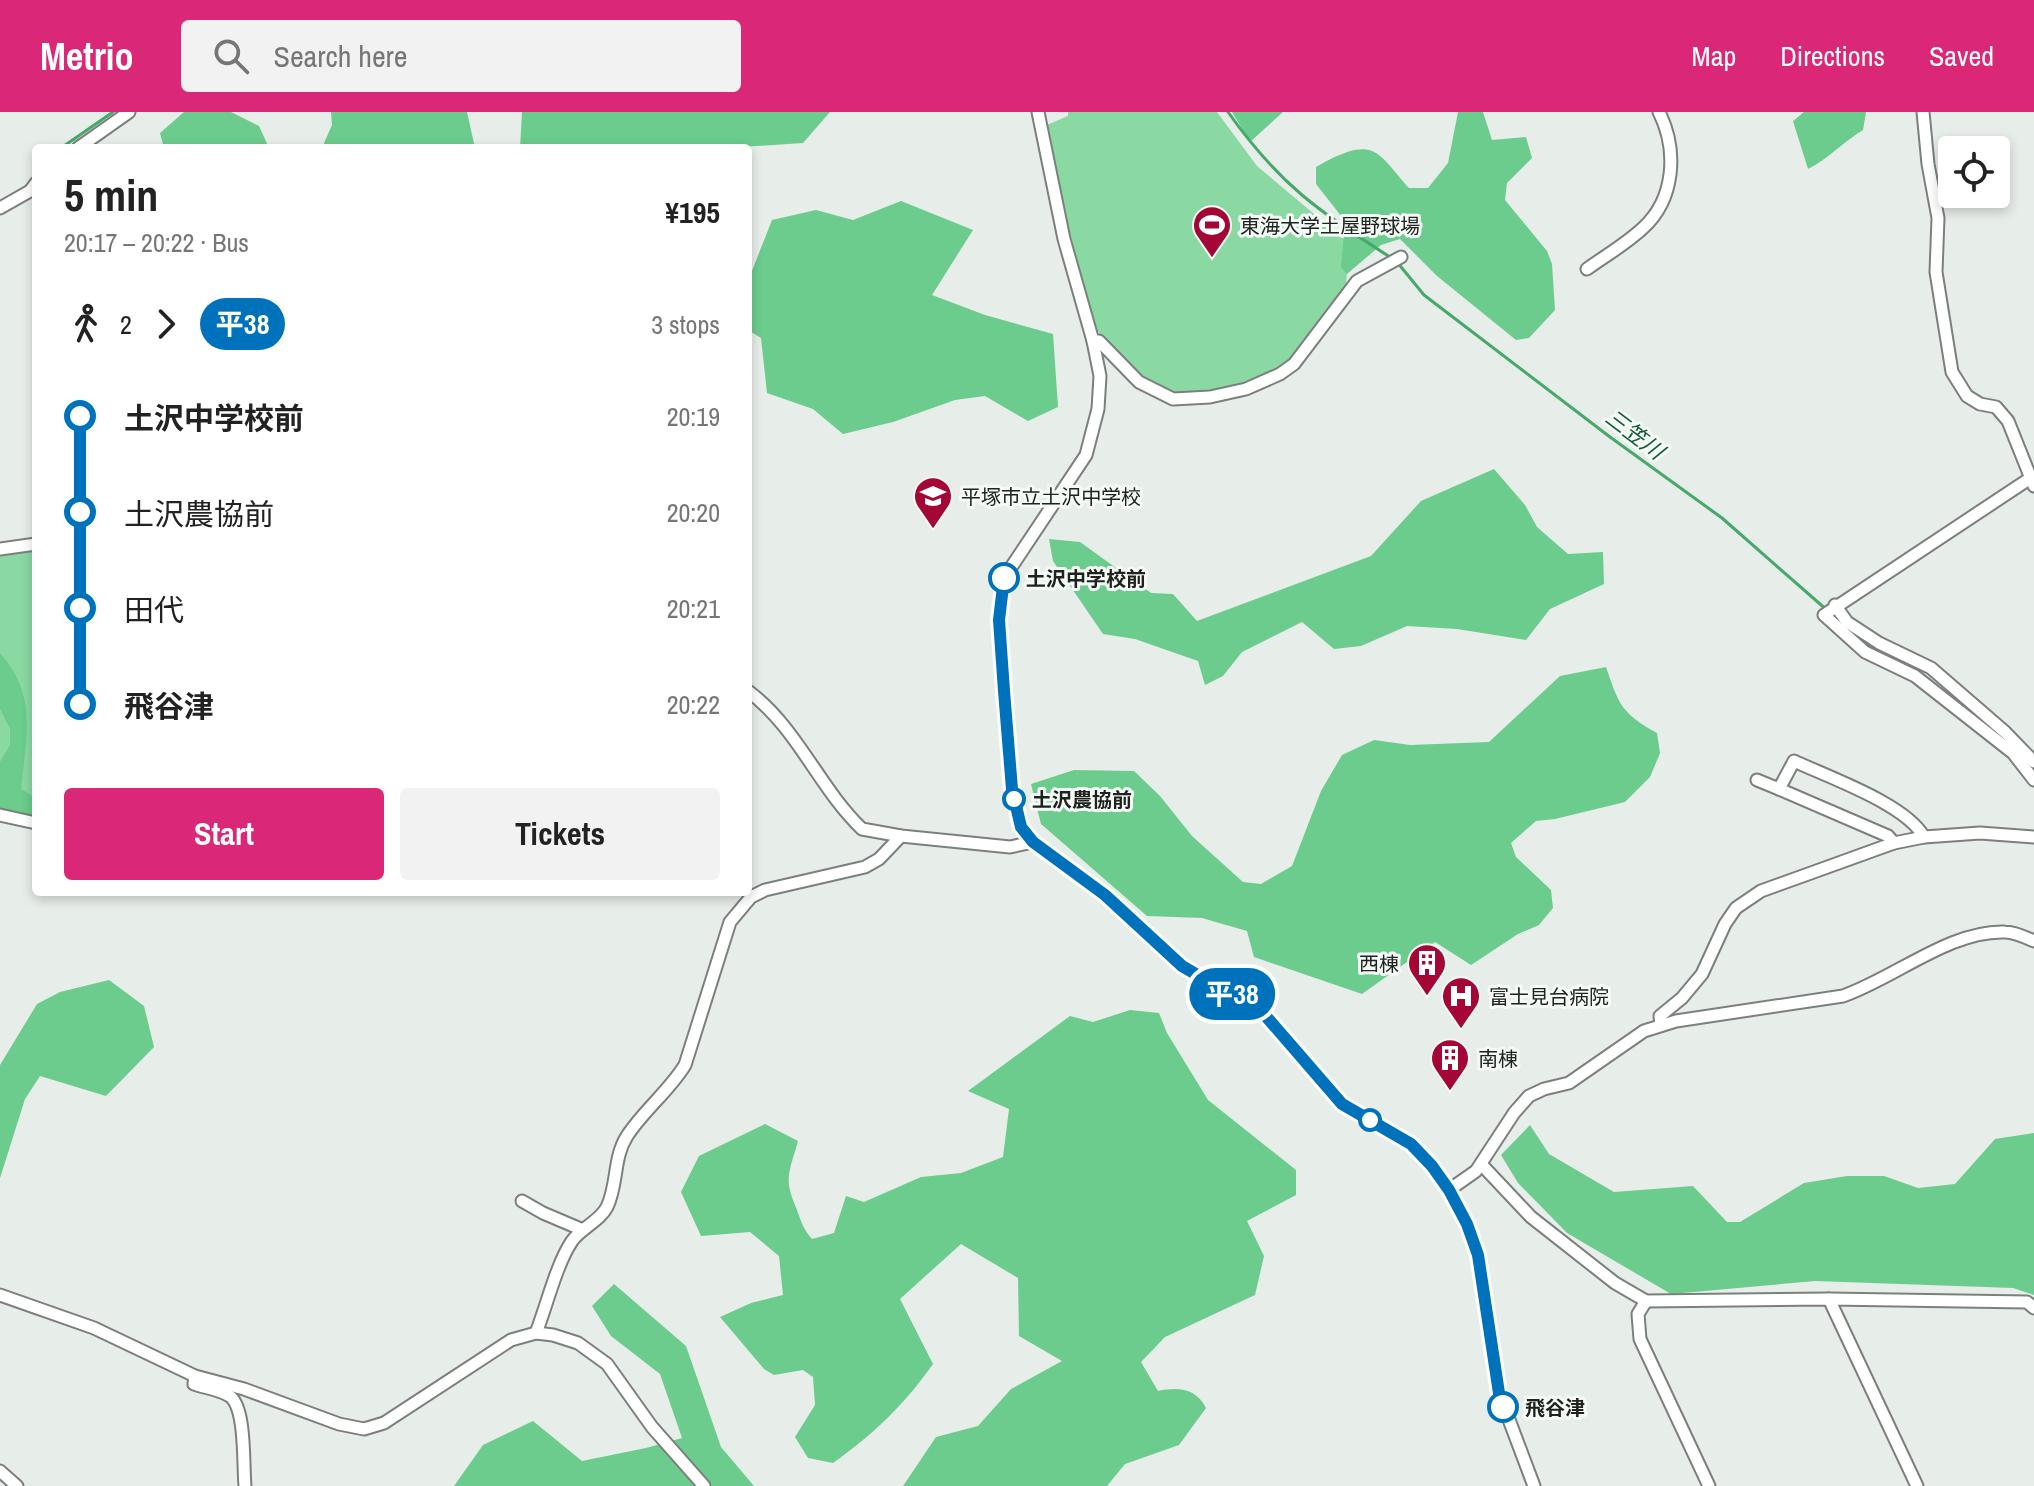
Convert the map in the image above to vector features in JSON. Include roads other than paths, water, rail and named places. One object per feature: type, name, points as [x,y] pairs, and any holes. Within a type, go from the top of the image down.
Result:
[{"type":"street","points":[[84,144],[129,112]]},
{"type":"street","points":[[1038,112],[1064,239],[1100,376],[1098,409],[1086,455],[1015,559],[1004,578],[1000,597],[1012,789],[1021,827],[1033,842],[1105,895],[1182,966],[1264,1014],[1342,1104],[1411,1144],[1432,1166],[1467,1224],[1478,1255],[1499,1393],[1534,1486]]},
{"type":"street","points":[[1587,269],[1643,228],[1660,208],[1669,182],[1671,161],[1665,124],[1659,112]]},
{"type":"street","points":[[1923,112],[1938,218],[1936,272],[1952,372],[1967,396],[1980,404],[1996,407],[2008,421],[2033,481],[1835,605],[1824,615],[1865,652],[1915,676],[2013,753],[2034,780]]},
{"type":"street","points":[[0,208],[32,188]]},
{"type":"street","points":[[1093,341],[1099,341],[1139,382],[1173,399],[1210,397],[1246,389],[1280,374],[1294,364],[1357,281],[1401,257]]},
{"type":"street","points":[[0,549],[32,545]]},
{"type":"street","points":[[1835,605],[1847,622],[1879,643],[1931,668],[2005,732],[2034,762]]},
{"type":"street","points":[[752,694],[787,731],[862,829],[1010,847],[1033,842]]},
{"type":"street","points":[[1779,789],[1794,761],[1891,806],[1924,837]]},
{"type":"street","points":[[1757,780],[1888,836],[1894,843]]},
{"type":"street","points":[[0,815],[32,822]]},
{"type":"street","points":[[1661,1025],[1660,1016],[1682,998],[1702,974],[1725,924],[1736,908],[1761,891],[1894,843],[1924,837],[1980,833],[2034,837]]},
{"type":"street","points":[[536,1333],[573,1239],[605,1211],[617,1157],[626,1139],[685,1065],[723,938],[739,909],[751,897],[765,890],[865,867],[879,859],[901,836]]},
{"type":"street","points":[[1449,1190],[1476,1171],[1514,1113],[1529,1096],[1569,1083],[1644,1031],[1693,1018],[1843,996],[1975,934],[2008,931],[2034,941]]},
{"type":"street","points":[[1682,998],[1693,1018]]},
{"type":"street","points":[[1481,1164],[1531,1217],[1615,1283],[1646,1301],[1829,1299],[2027,1302],[2034,1308]]},
{"type":"street","points":[[522,1201],[583,1230]]},
{"type":"street","points":[[0,1295],[94,1328],[195,1376],[244,1389],[339,1424],[364,1429],[384,1423],[511,1340],[536,1333],[568,1339],[597,1355],[652,1427],[704,1486]]},
{"type":"street","points":[[1829,1299],[1917,1486]]},
{"type":"street","points":[[1646,1301],[1638,1314],[1640,1339],[1709,1486]]},
{"type":"street","points":[[195,1376],[194,1384],[228,1395],[237,1405],[242,1418],[245,1486]]},
{"type":"street","points":[[0,1471],[17,1486]]},
{"type":"waterway","name":"三笠川","points":[[67,144],[113,112]]},
{"type":"waterway","name":"三笠川","points":[[1228,112],[1264,158],[1301,194],[1390,257]]},
{"type":"waterway","name":"三笠川","points":[[1397,262],[1424,295],[1722,518],[1828,611]]},
{"type":"waterway","name":"三笠川","points":[[1856,638],[1919,673]]},
{"type":"waterway","name":"三笠川","points":[[1948,695],[1993,728]]},
{"type":"place","name":"東海大学土屋野球場","points":[[1212,259]]},
{"type":"place","name":"平塚市立土沢中学校","points":[[933,530]]},
{"type":"place","name":"土沢中学校前","points":[[1004,578]]},
{"type":"place","name":"土沢農協前","points":[[1014,799]]},
{"type":"place","name":"西棟","points":[[1427,997]]},
{"type":"place","name":"富士見台病院","points":[[1461,1030]]},
{"type":"place","name":"南棟","points":[[1450,1092]]},
{"type":"place","name":"飛谷津","points":[[1503,1407]]}]
